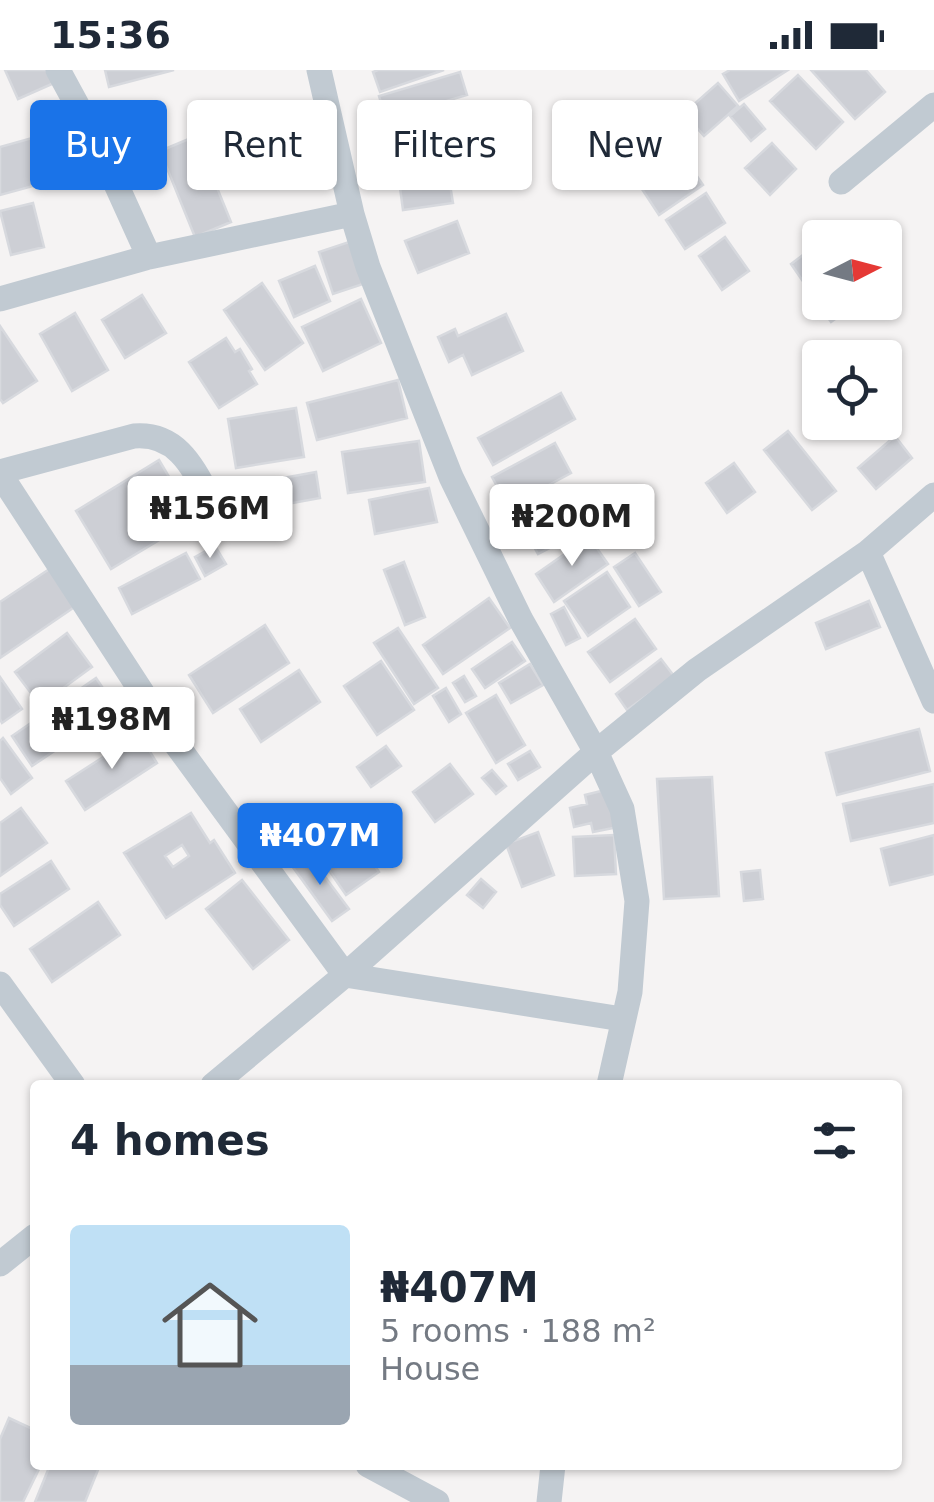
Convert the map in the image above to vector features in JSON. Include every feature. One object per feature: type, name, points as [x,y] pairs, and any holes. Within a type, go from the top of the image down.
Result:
[{"type":"street","points":[[58,70],[96,140],[149,257]]},
{"type":"street","points":[[319,70],[368,267],[450,477],[521,620],[596,752],[622,809],[637,901],[630,992],[610,1080]]},
{"type":"street","points":[[841,182],[934,105]]},
{"type":"street","points":[[0,299],[149,257],[352,214]]},
{"type":"street","points":[[220,517],[176,445],[154,434],[0,473],[173,740],[345,975],[622,1019]]},
{"type":"street","points":[[220,1080],[345,975],[596,752],[696,670],[868,552],[934,494]]},
{"type":"street","points":[[868,552],[934,701]]},
{"type":"street","points":[[0,984],[68,1080]]},
{"type":"street","points":[[0,1264],[30,1240]]},
{"type":"street","points":[[377,1470],[438,1502]]},
{"type":"street","points":[[549,1502],[552,1470]]},
{"type":"street","points":[[378,1502],[392,1479]]},
{"type":"building","points":[[5,70],[48,70],[54,83],[18,99]]},
{"type":"building","points":[[105,70],[174,70],[109,87]]},
{"type":"building","points":[[444,70],[380,92],[373,72]]},
{"type":"building","points":[[730,70],[788,70],[739,101],[723,74]]},
{"type":"building","points":[[811,70],[866,70],[885,92],[855,119]]},
{"type":"building","points":[[460,72],[467,95],[450,100],[380,100],[379,96]]},
{"type":"building","points":[[798,75],[843,122],[816,149],[770,101]]},
{"type":"building","points":[[718,83],[738,106],[704,136],[698,129],[698,101]]},
{"type":"building","points":[[744,104],[765,129],[751,141],[730,116]]},
{"type":"building","points":[[30,139],[30,187],[0,195],[0,147]]},
{"type":"building","points":[[187,140],[187,190],[218,190],[231,222],[195,237],[167,168],[167,148]]},
{"type":"building","points":[[772,143],[796,169],[770,195],[745,168]]},
{"type":"building","points":[[400,190],[451,190],[453,203],[403,210]]},
{"type":"building","points":[[643,190],[696,190],[659,215]]},
{"type":"building","points":[[706,193],[725,223],[685,249],[666,220]]},
{"type":"building","points":[[33,203],[44,247],[11,255],[0,211]]},
{"type":"building","points":[[457,221],[469,253],[418,273],[405,241]]},
{"type":"building","points":[[725,237],[749,271],[722,290],[699,256]]},
{"type":"building","points":[[349,242],[363,284],[333,294],[319,252]]},
{"type":"building","points":[[802,256],[802,280],[791,264]]},
{"type":"building","points":[[315,266],[330,301],[294,317],[279,281]]},
{"type":"building","points":[[262,283],[303,343],[265,370],[224,310]]},
{"type":"building","points":[[142,295],[166,333],[125,358],[102,320]]},
{"type":"building","points":[[361,299],[381,343],[323,371],[302,327]]},
{"type":"building","points":[[75,313],[108,370],[72,391],[40,334]]},
{"type":"building","points":[[506,314],[523,351],[472,375],[463,355],[449,362],[438,337],[455,329],[458,336]]},
{"type":"building","points":[[0,326],[37,381],[3,403],[0,399]]},
{"type":"building","points":[[226,338],[235,352],[240,349],[257,384],[219,408],[189,362]]},
{"type":"building","points":[[398,380],[407,418],[317,440],[307,403]]},
{"type":"building","points":[[561,393],[575,419],[493,465],[478,438]]},
{"type":"building","points":[[296,408],[304,457],[236,468],[228,419]]},
{"type":"building","points":[[788,431],[836,491],[812,510],[764,450]]},
{"type":"building","points":[[890,440],[898,440],[912,458],[876,489],[858,468]]},
{"type":"building","points":[[419,441],[425,482],[348,493],[342,452]]},
{"type":"building","points":[[555,443],[571,473],[508,507],[492,477]]},
{"type":"building","points":[[159,460],[194,519],[111,569],[76,511]]},
{"type":"building","points":[[734,463],[755,492],[727,513],[706,483]]},
{"type":"building","points":[[316,472],[320,498],[254,510],[250,484]]},
{"type":"building","points":[[429,488],[437,522],[375,534],[369,500]]},
{"type":"building","points":[[548,503],[567,539],[538,554],[519,519]]},
{"type":"building","points":[[589,537],[608,564],[554,602],[536,574]]},
{"type":"building","points":[[215,546],[226,564],[205,576],[195,557]]},
{"type":"building","points":[[186,553],[200,579],[132,614],[119,588]]},
{"type":"building","points":[[635,553],[661,592],[639,606],[614,567]]},
{"type":"building","points":[[404,562],[425,617],[405,625],[384,570]]},
{"type":"building","points":[[54,566],[79,604],[0,658],[0,602]]},
{"type":"building","points":[[607,572],[630,607],[588,636],[564,601]]},
{"type":"building","points":[[489,598],[510,628],[443,674],[423,645]]},
{"type":"building","points":[[869,601],[880,627],[826,649],[816,623]]},
{"type":"building","points":[[564,607],[580,638],[566,645],[551,614]]},
{"type":"building","points":[[635,619],[656,649],[610,682],[588,652]]},
{"type":"building","points":[[265,625],[289,663],[213,713],[189,675]]},
{"type":"building","points":[[398,628],[438,688],[414,704],[374,643]]},
{"type":"building","points":[[67,633],[92,667],[40,705],[15,672]]},
{"type":"building","points":[[512,642],[525,661],[485,688],[472,669]]},
{"type":"building","points":[[661,659],[674,676],[627,710],[616,694]]},
{"type":"building","points":[[381,661],[414,710],[377,735],[344,686]]},
{"type":"building","points":[[530,664],[543,685],[511,703],[499,683]]},
{"type":"building","points":[[299,670],[320,702],[261,742],[240,709]]},
{"type":"building","points":[[464,676],[476,696],[465,702],[453,683]]},
{"type":"building","points":[[0,677],[22,709],[2,723],[0,719]]},
{"type":"building","points":[[96,678],[117,709],[32,766],[12,736]]},
{"type":"building","points":[[446,688],[461,714],[449,722],[433,696]]},
{"type":"building","points":[[496,695],[525,745],[496,763],[466,713]]},
{"type":"building","points":[[919,729],[930,771],[837,795],[826,753]]},
{"type":"building","points":[[139,734],[157,763],[85,810],[66,781]]},
{"type":"building","points":[[3,738],[32,778],[11,794],[0,778]]},
{"type":"building","points":[[386,746],[401,766],[371,787],[357,767]]},
{"type":"building","points":[[530,751],[540,767],[518,780],[508,764]]},
{"type":"building","points":[[450,764],[473,794],[435,822],[413,792]]},
{"type":"building","points":[[492,770],[506,786],[496,794],[482,778]]},
{"type":"building","points":[[712,777],[719,896],[664,899],[657,779]]},
{"type":"building","points":[[934,784],[934,823],[851,841],[843,804]]},
{"type":"building","points":[[609,789],[618,827],[593,832],[591,823],[574,827],[570,808],[587,804],[585,795]]},
{"type":"building","points":[[21,808],[47,843],[0,876],[0,823]]},
{"type":"building","points":[[191,813],[235,873],[166,918],[124,853]],"holes":[[[182,845],[189,856],[173,867],[165,856]]]},
{"type":"building","points":[[349,827],[379,872],[346,895],[315,850]]},
{"type":"building","points":[[538,832],[554,875],[522,887],[506,844]]},
{"type":"building","points":[[614,835],[616,874],[575,876],[573,837]]},
{"type":"building","points":[[934,835],[934,874],[890,885],[881,849]]},
{"type":"building","points":[[308,854],[349,909],[332,921],[292,866]]},
{"type":"building","points":[[51,861],[69,889],[14,926],[0,905],[0,894]]},
{"type":"building","points":[[760,870],[763,899],[744,901],[741,872]]},
{"type":"building","points":[[481,879],[496,892],[483,908],[467,895]]},
{"type":"building","points":[[242,880],[289,940],[253,969],[206,909]]},
{"type":"building","points":[[98,902],[120,935],[52,982],[30,949]]},
{"type":"building","points":[[9,1418],[30,1428],[30,1470],[39,1470],[23,1502],[0,1502],[0,1439]]},
{"type":"building","points":[[48,1470],[98,1470],[85,1502],[35,1502]]}]
